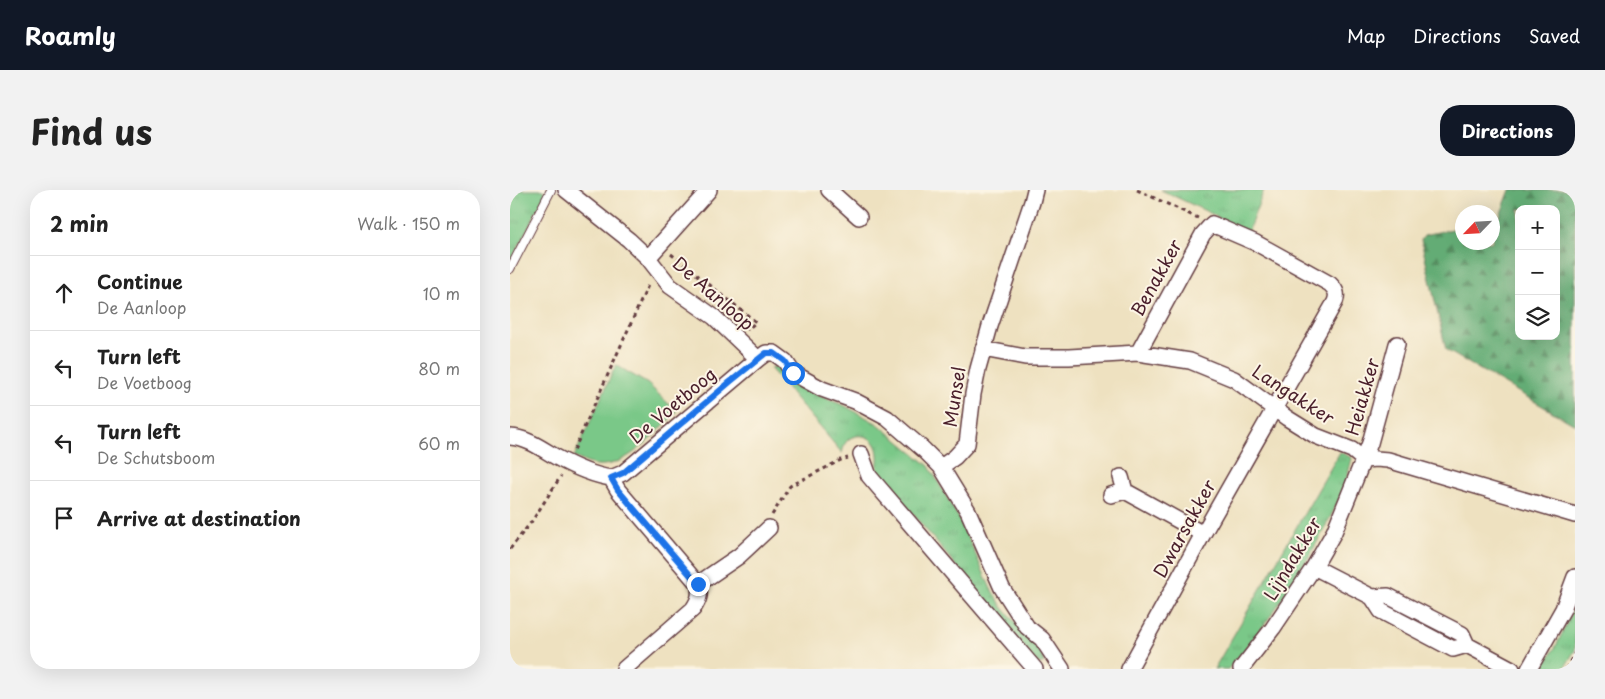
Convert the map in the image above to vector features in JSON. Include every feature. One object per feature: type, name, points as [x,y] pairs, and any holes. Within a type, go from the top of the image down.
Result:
[{"type":"street","name":"De Aanloop","points":[[566,190],[629,240],[648,258],[670,286],[714,317],[758,359]]},
{"type":"street","points":[[648,258],[709,190]]},
{"type":"street","points":[[829,190],[859,217]]},
{"type":"street","name":"Munsel","points":[[941,467],[955,457],[967,444],[973,394],[983,348],[1035,190]]},
{"type":"street","name":"Dwarsakker","points":[[1129,669],[1337,296],[1336,289],[1330,284],[1256,243],[1212,224]]},
{"type":"street","name":"Benakker","points":[[1138,353],[1203,234],[1212,224]]},
{"type":"street","name":"Heiakker","points":[[1364,460],[1397,344]]},
{"type":"street","name":"Langakker","points":[[983,348],[1025,357],[1046,358],[1138,353],[1190,361],[1234,379],[1287,418],[1316,436],[1352,450],[1364,460]]},
{"type":"street","points":[[758,359],[766,353],[774,353],[785,361],[793,373],[822,389],[855,401],[887,418],[941,467],[968,510],[1002,588],[1027,627],[1042,639],[1055,667]]},
{"type":"street","name":"De Voetboog","points":[[611,478],[623,473],[758,359]]},
{"type":"street","points":[[510,437],[531,442],[596,476],[611,478],[618,490],[698,584],[700,592],[693,610],[624,669]]},
{"type":"street","points":[[861,454],[869,476],[1035,669]]},
{"type":"street","points":[[1364,460],[1376,458],[1388,460],[1575,515]]},
{"type":"street","name":"Lijndakker","points":[[1241,669],[1273,628],[1314,567],[1334,532],[1364,460]]},
{"type":"street","points":[[1119,488],[1203,534]]},
{"type":"street","points":[[698,584],[740,556],[769,528]]},
{"type":"street","points":[[1314,567],[1372,597],[1388,596],[1462,634],[1467,645],[1512,669]]},
{"type":"street","points":[[1529,669],[1563,609],[1575,577]]},
{"type":"lane","points":[[510,268],[551,190]]},
{"type":"path","points":[[1137,190],[1212,224]]},
{"type":"path","points":[[670,253],[756,322],[738,339]]},
{"type":"path","points":[[510,549],[532,521],[568,463],[645,288],[657,271]]},
{"type":"path","points":[[769,528],[771,517],[790,486],[840,460],[861,454]]},
{"type":"path","points":[[1566,669],[1575,652]]},
{"type":"green space","points":[[510,190],[543,190],[546,193],[510,263]]},
{"type":"green space","points":[[1161,190],[1264,190],[1247,234],[1212,214]]},
{"type":"green space","points":[[1510,190],[1575,190],[1575,425],[1446,350],[1421,240],[1424,235],[1455,228],[1455,250],[1500,250],[1500,215]]},
{"type":"green space","points":[[616,365],[648,384],[677,412],[651,438],[630,455],[620,461],[608,464],[591,464],[574,457]]},
{"type":"green space","points":[[781,367],[808,391],[845,406],[878,424],[929,466],[961,522],[991,589],[1003,608],[1039,650],[1044,662],[1041,664],[1036,662],[877,471],[878,453],[876,446],[871,440],[864,436],[852,437],[846,442],[842,453],[770,368]]},
{"type":"green space","points":[[1340,452],[1352,458],[1346,483],[1332,515],[1306,562],[1261,629],[1228,669],[1214,669]]},
{"type":"green space","points":[[1575,603],[1575,650],[1564,669],[1537,669],[1550,656]]},
{"type":"route","points":[[698,584],[618,490],[611,478],[623,473],[766,353],[774,353],[785,361],[793,373]]}]
